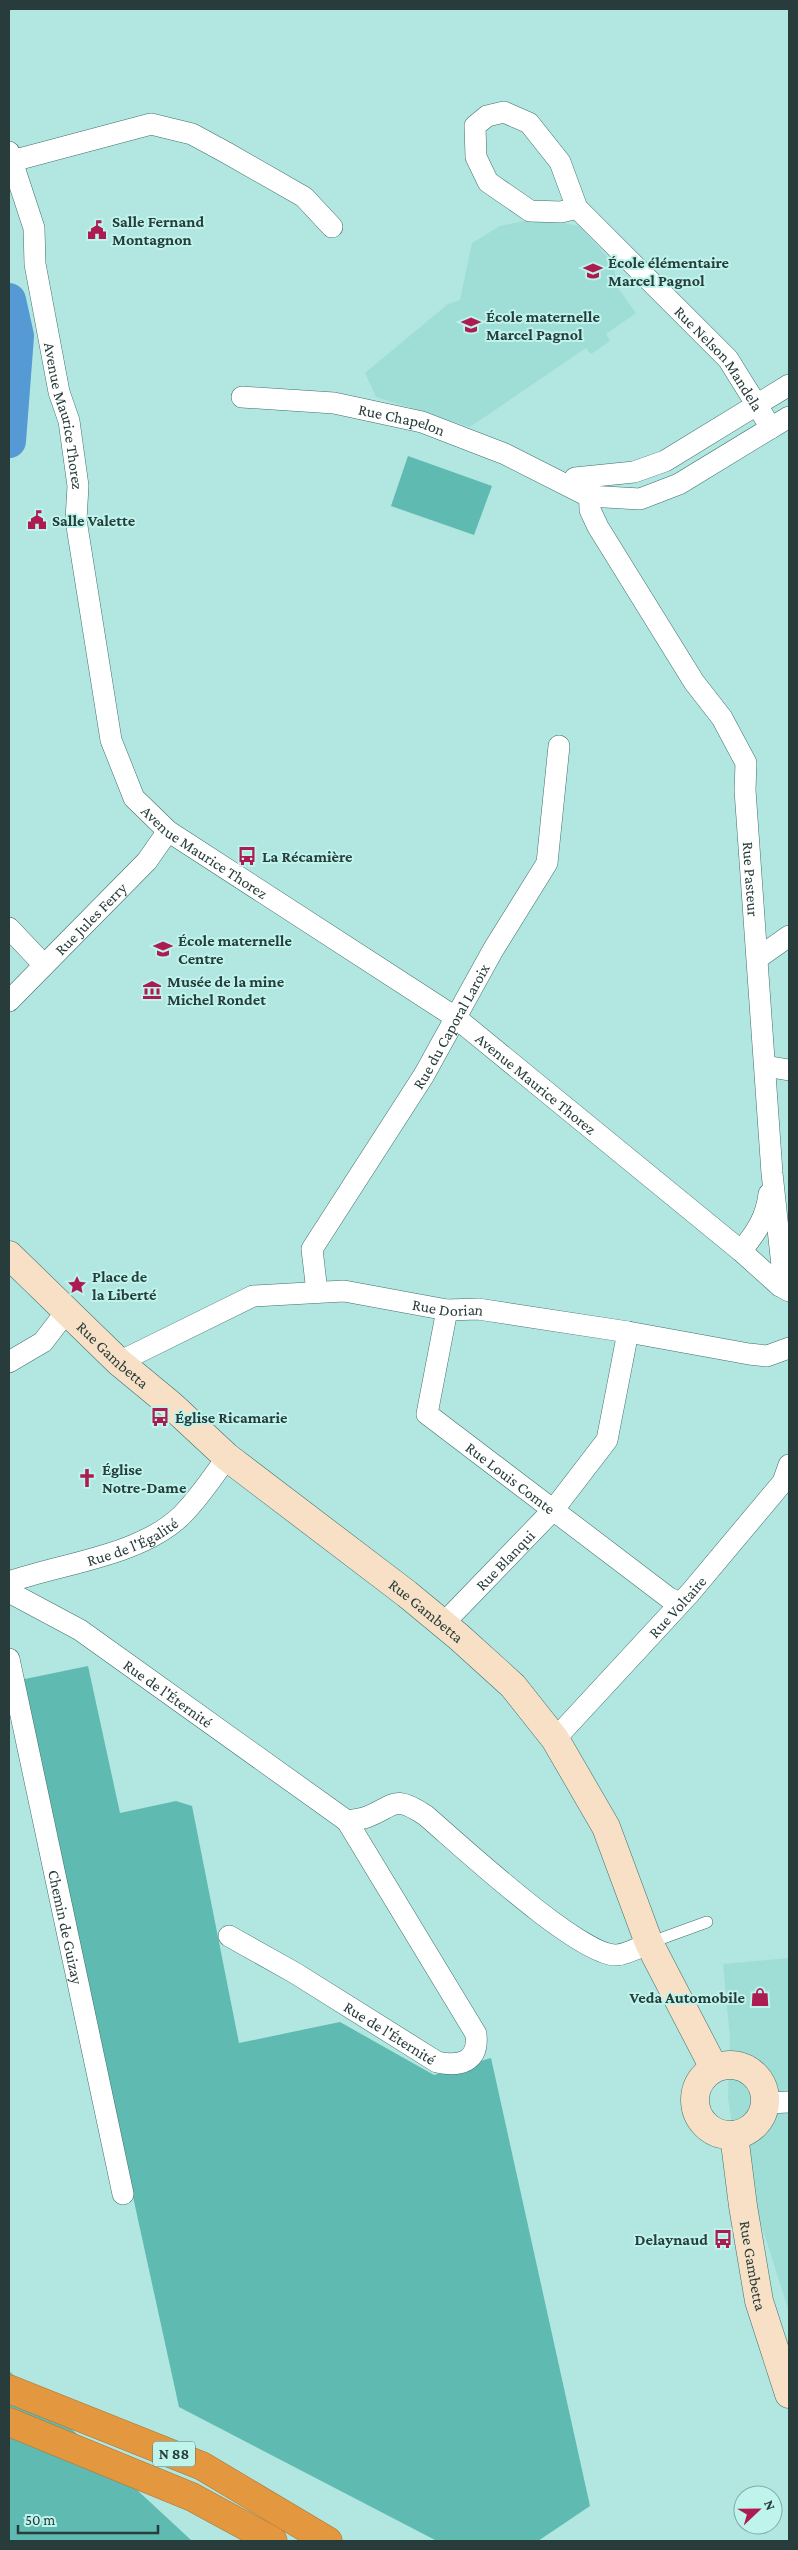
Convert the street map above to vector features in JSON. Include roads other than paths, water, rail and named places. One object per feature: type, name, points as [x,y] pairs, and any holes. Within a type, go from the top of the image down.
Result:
[{"type":"highway","name":"N 88","points":[[9,2388],[202,2466],[328,2541]]},
{"type":"highway","name":"N 88","points":[[9,2422],[192,2497],[273,2541]]},
{"type":"main road","name":"Rue Gambetta","points":[[9,1255],[119,1362],[171,1405],[227,1457],[443,1624],[513,1686],[555,1740],[606,1827],[649,1943],[714,2068]]},
{"type":"main road","points":[[735,2065],[748,2069],[759,2079],[765,2091],[778,2102],[748,2131],[734,2135],[714,2131],[703,2122],[696,2110],[695,2097],[699,2083],[714,2068],[735,2065]]},
{"type":"main road","name":"Rue Gambetta","points":[[734,2135],[743,2206],[759,2301],[789,2394]]},
{"type":"street","name":"Rue Nelson Mandela","points":[[577,208],[561,212],[530,210],[488,182],[476,157],[475,126],[487,116],[504,112],[529,123],[560,162],[577,208],[728,358],[771,428]]},
{"type":"street","points":[[10,157],[151,124],[167,126],[192,134],[304,197],[332,227]]},
{"type":"street","name":"Avenue Maurice Thorez","points":[[10,157],[34,228],[35,264],[59,392],[69,421],[78,486],[76,520],[112,740],[134,798],[168,831],[455,1017],[741,1251],[786,1294]]},
{"type":"street","points":[[588,487],[665,461],[789,385]]},
{"type":"street","name":"Rue Chapelon","points":[[242,397],[334,403],[422,422],[505,454],[553,479],[588,487]]},
{"type":"street","points":[[588,487],[640,499],[679,484],[789,417]]},
{"type":"street","name":"Rue Pasteur","points":[[588,487],[590,510],[598,527],[694,682],[722,718],[746,763],[745,790],[772,1172],[786,1294]]},
{"type":"street","name":"Rue du Caporal Laroix","points":[[317,1292],[312,1249],[424,1075],[493,950],[547,863],[559,746]]},
{"type":"street","name":"Rue Jules Ferry","points":[[9,1001],[147,861],[168,831]]},
{"type":"street","points":[[9,928],[44,965]]},
{"type":"street","points":[[758,958],[789,936]]},
{"type":"street","points":[[765,1066],[789,1070]]},
{"type":"street","name":"Rue Pasteur","points":[[741,1251],[752,1239],[766,1213],[772,1172]]},
{"type":"street","name":"Rue Dorian","points":[[119,1362],[253,1296],[344,1291],[447,1310],[478,1309],[767,1356],[789,1348]]},
{"type":"street","name":"Rue Louis Comte","points":[[447,1310],[427,1414],[669,1598],[679,1603]]},
{"type":"street","points":[[9,1362],[43,1342],[66,1312]]},
{"type":"street","name":"Rue Blanqui","points":[[443,1624],[554,1509],[607,1440],[628,1332]]},
{"type":"street","name":"Rue de l'Égalité","points":[[9,1582],[105,1556],[158,1532],[182,1515],[227,1457]]},
{"type":"street","name":"Rue Voltaire","points":[[555,1740],[679,1603],[783,1482],[789,1465]]},
{"type":"street","name":"Rue de l'Éternité","points":[[9,1592],[80,1630],[347,1821],[476,2034],[476,2052],[470,2058],[458,2064],[437,2062],[295,1973],[230,1936]]},
{"type":"street","name":"Chemin de Guizay","points":[[9,1660],[123,2194]]},
{"type":"street","points":[[347,1821],[366,1817],[392,1803],[411,1805],[528,1904],[585,1944],[616,1955],[649,1943]]},
{"type":"lane","points":[[649,1943],[707,1922]]},
{"type":"waterway","points":[[9,300],[17,336],[9,441]]},
{"type":"place","name":"Salle Fernand Montagnon","points":[[97,230]]},
{"type":"place","name":"École élémentaire Marcel Pagnol","points":[[593,271]]},
{"type":"place","name":"École maternelle Marcel Pagnol","points":[[471,325]]},
{"type":"place","name":"Salle Valette","points":[[37,520]]},
{"type":"place","name":"La Récamière","points":[[247,856]]},
{"type":"place","name":"École maternelle Centre","points":[[163,949]]},
{"type":"place","name":"Musée de la mine Michel Rondet","points":[[152,990]]},
{"type":"place","name":"Place de la Liberté","points":[[77,1285]]},
{"type":"place","name":"Église Ricamarie","points":[[160,1417]]},
{"type":"place","name":"Église Notre-Dame","points":[[87,1478]]},
{"type":"place","name":"Veda Automobile","points":[[760,1997]]},
{"type":"place","name":"Delaynaud","points":[[723,2239]]}]
